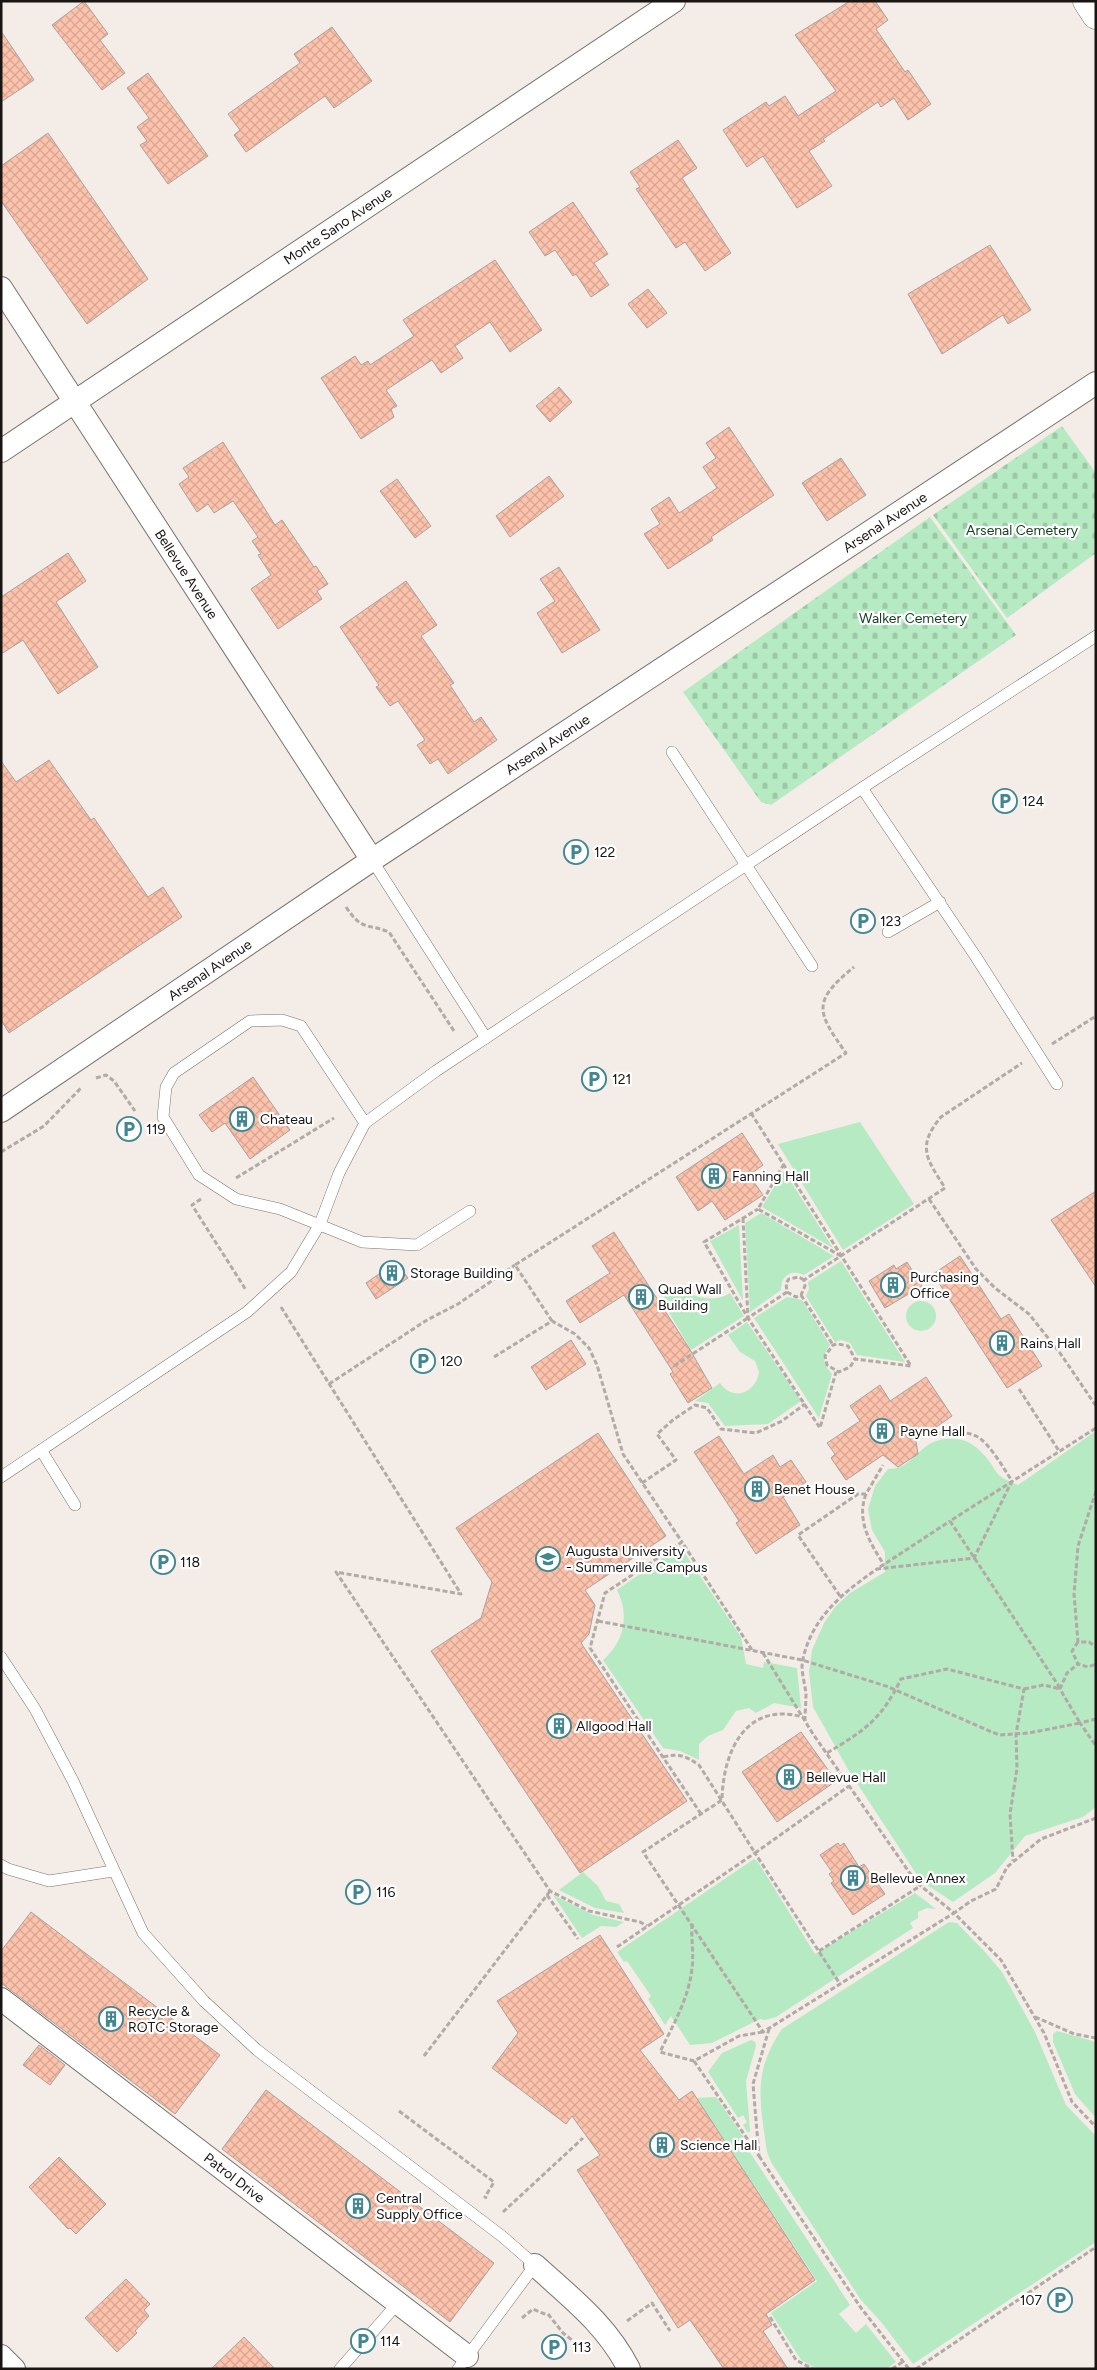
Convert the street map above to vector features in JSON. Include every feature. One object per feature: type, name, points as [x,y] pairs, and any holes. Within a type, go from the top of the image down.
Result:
[{"type":"main road","points":[[1087,1],[1096,15]]},
{"type":"street","name":"Monte Sano Avenue","points":[[1,451],[674,1]]},
{"type":"street","name":"Bellevue Avenue","points":[[1,288],[372,860]]},
{"type":"street","name":"Arsenal Avenue","points":[[1,1110],[372,860],[1095,386]]},
{"type":"street","name":"Patrol Drive","points":[[1,1999],[398,2303],[462,2362]]},
{"type":"street","points":[[535,2265],[600,2324],[615,2343],[629,2369]]},
{"type":"street","points":[[1,2356],[14,2369]]},
{"type":"lane","points":[[1,1477],[247,1312],[291,1272],[320,1224],[339,1173],[365,1123],[400,1096],[862,788],[1096,636]]},
{"type":"lane","points":[[672,752],[812,966]]},
{"type":"lane","points":[[862,788],[940,902],[1057,1084]]},
{"type":"lane","points":[[372,860],[486,1038]]},
{"type":"lane","points":[[888,932],[940,902]]},
{"type":"lane","points":[[365,1123],[301,1026],[282,1020],[250,1021],[174,1072],[166,1087],[163,1117],[199,1175],[236,1199],[280,1208],[362,1242],[417,1245],[470,1211]]},
{"type":"lane","points":[[41,1450],[75,1505]]},
{"type":"lane","points":[[1,1657],[35,1709],[69,1773],[143,1933],[204,2000],[257,2050],[502,2237],[535,2265],[462,2362]]},
{"type":"lane","points":[[1,1865],[8,1869],[49,1881],[113,1871]]},
{"type":"lane","points":[[340,2369],[398,2303]]},
{"type":"path","points":[[351,900],[345,906],[354,920],[364,927],[389,932],[454,1031]]},
{"type":"path","points":[[329,1384],[427,1320],[451,1309],[515,1265],[846,1053],[824,1023],[823,1004],[839,979],[854,966]]},
{"type":"path","points":[[804,1280],[945,1188],[928,1161],[925,1149],[933,1126],[941,1117],[1096,1016]]},
{"type":"path","points":[[90,1082],[106,1076],[114,1081],[135,1111]]},
{"type":"path","points":[[1,1152],[44,1126],[83,1086]]},
{"type":"path","points":[[751,1113],[911,1366],[855,1359]]},
{"type":"path","points":[[235,1178],[334,1118]]},
{"type":"path","points":[[784,1164],[758,1209],[704,1242],[748,1318],[820,1428],[836,1372]]},
{"type":"path","points":[[202,1199],[192,1205],[246,1291]]},
{"type":"path","points":[[929,1199],[976,1269],[995,1288],[1029,1314],[1060,1353],[1096,1406]]},
{"type":"path","points":[[758,1209],[841,1256]]},
{"type":"path","points":[[743,1218],[748,1318]]},
{"type":"path","points":[[515,1265],[552,1321],[575,1334],[589,1348],[597,1365],[623,1454],[752,1651]]},
{"type":"path","points":[[787,1292],[786,1283],[789,1279],[799,1277],[804,1280]]},
{"type":"path","points":[[787,1292],[796,1297],[801,1295],[805,1286],[804,1280]]},
{"type":"path","points":[[674,1366],[787,1292]]},
{"type":"path","points":[[801,1295],[833,1345]]},
{"type":"path","points":[[280,1306],[461,1594],[336,1572],[578,1939]]},
{"type":"path","points":[[494,1357],[552,1321]]},
{"type":"path","points":[[836,1372],[826,1360],[827,1351],[833,1345],[848,1346],[855,1359]]},
{"type":"path","points":[[836,1372],[844,1372],[855,1359]]},
{"type":"path","points":[[1019,1388],[1059,1451]]},
{"type":"path","points":[[642,1484],[676,1460],[657,1434],[673,1420],[695,1406],[707,1408],[721,1430],[756,1433],[782,1421],[805,1404]]},
{"type":"path","points":[[805,1721],[806,1694],[802,1660],[811,1638],[826,1611],[840,1596],[877,1569],[1096,1428]]},
{"type":"path","points":[[922,1438],[935,1433],[953,1432],[976,1436],[989,1449],[1012,1481]]},
{"type":"path","points":[[884,1465],[866,1494],[861,1507],[870,1542],[884,1565]]},
{"type":"path","points":[[974,1558],[1012,1481]]},
{"type":"path","points":[[1096,1491],[1078,1546],[1074,1594],[1078,1642],[1072,1651],[1078,1664],[1088,1667],[1096,1664]]},
{"type":"path","points":[[840,1596],[798,1535],[858,1494],[866,1494]]},
{"type":"path","points":[[950,1522],[1096,1746]]},
{"type":"path","points":[[682,1542],[605,1593],[590,1648],[701,1814]]},
{"type":"path","points":[[877,1569],[974,1558]]},
{"type":"path","points":[[598,1621],[802,1660],[896,1689],[999,1735],[1016,1734],[1096,1719]]},
{"type":"path","points":[[1078,1642],[1089,1642],[1096,1647]]},
{"type":"path","points":[[763,1653],[826,1753],[920,1886],[954,1914],[1001,1960],[1044,2033],[1072,2102],[1096,2127]]},
{"type":"path","points":[[1060,1689],[1067,1673],[1078,1664]]},
{"type":"path","points":[[826,1753],[870,1725],[885,1707],[901,1679],[947,1669],[1024,1689],[1044,1685],[1060,1689]]},
{"type":"path","points":[[1014,1862],[1010,1814],[1017,1768],[1016,1734],[1024,1689]]},
{"type":"path","points":[[722,1800],[722,1790],[732,1747],[752,1722],[768,1715],[781,1713],[803,1717]]},
{"type":"path","points":[[663,1757],[674,1754],[685,1755],[699,1765],[840,1984]]},
{"type":"path","points":[[617,1947],[849,1786]]},
{"type":"path","points":[[722,1800],[643,1852],[680,1904],[763,2032]]},
{"type":"path","points":[[694,2061],[739,2036],[763,2032],[769,2029],[954,1914],[971,1901],[996,1889],[1007,1867],[1041,1839],[1095,1819]]},
{"type":"path","points":[[819,1951],[920,1886]]},
{"type":"path","points":[[548,1893],[589,1911],[640,1922],[647,1926]]},
{"type":"path","points":[[424,2056],[548,1893]]},
{"type":"path","points":[[692,1924],[692,1966],[689,1986],[682,2006],[660,2052],[694,2061],[861,2308],[909,2369]]},
{"type":"path","points":[[1035,2017],[1074,2034],[1096,2038]]},
{"type":"path","points":[[759,2156],[753,2084],[769,2029]]},
{"type":"path","points":[[399,2111],[494,2182],[485,2197],[491,2202]]},
{"type":"path","points":[[503,2212],[583,2138]]},
{"type":"path","points":[[497,2207],[510,2217]]},
{"type":"path","points":[[916,2369],[1096,2247]]},
{"type":"path","points":[[629,2329],[624,2323],[652,2303],[670,2331]]},
{"type":"path","points":[[518,2323],[524,2315],[533,2309],[547,2315],[563,2333],[592,2355]]},
{"type":"path","points":[[547,2315],[552,2310]]},
{"type":"path","points":[[770,2317],[796,2360],[812,2369]]},
{"type":"path","points":[[892,2369],[904,2361]]},
{"type":"green space","name":"Arsenal Cemetery","points":[[1062,426],[1096,473],[1096,553],[1007,618],[933,515]]},
{"type":"green space","name":"Walker Cemetery","points":[[930,517],[1016,635],[771,805],[761,802],[683,692]]},
{"type":"green space","points":[[860,1122],[914,1204],[843,1250],[778,1144]]},
{"type":"green space","points":[[784,1171],[833,1248],[762,1207]]},
{"type":"green space","points":[[761,1213],[834,1256],[804,1275],[791,1273],[788,1275],[781,1285],[781,1290],[750,1312],[745,1223]]},
{"type":"green space","points":[[739,1225],[743,1301],[710,1241]]},
{"type":"green space","points":[[841,1261],[905,1362],[857,1355],[850,1343],[841,1340],[835,1342],[806,1296],[809,1289],[808,1282]]},
{"type":"green space","points":[[679,1288],[704,1298],[718,1298],[730,1293],[744,1316],[691,1350],[661,1299]]},
{"type":"green space","points":[[787,1297],[802,1300],[830,1345],[825,1353],[824,1360],[832,1374],[819,1418],[754,1318]]},
{"type":"green space","points":[[921,1301],[932,1305],[936,1316],[932,1327],[921,1331],[910,1327],[906,1316],[910,1305]]},
{"type":"green space","points":[[747,1322],[801,1401],[768,1424],[725,1426],[708,1403],[695,1401],[720,1383],[725,1389],[737,1393],[749,1390],[757,1379],[759,1372],[755,1361],[740,1352],[728,1335]]},
{"type":"green space","points":[[1096,1431],[1096,1807],[1083,1817],[1025,1836],[995,1873],[953,1902],[921,1881],[849,1771],[813,1707],[809,1672],[812,1650],[824,1623],[835,1607],[850,1593],[885,1572],[885,1552],[872,1530],[868,1509],[875,1486],[888,1469],[902,1466],[936,1441],[952,1438],[972,1444],[984,1454],[999,1475],[1018,1485]]},
{"type":"green space","points":[[680,1546],[741,1637],[746,1664],[763,1668],[764,1662],[797,1668],[801,1708],[774,1703],[756,1713],[749,1708],[736,1711],[723,1730],[708,1736],[699,1744],[699,1760],[680,1751],[663,1748],[603,1660],[616,1645],[623,1628],[623,1609],[617,1590]]},
{"type":"green space","points":[[754,1859],[758,1862],[815,1954],[915,1893],[936,1909],[927,1908],[918,1912],[918,1918],[910,1923],[913,1928],[776,2017],[765,2020],[760,2019],[712,2043],[690,2045],[671,2016],[665,2025],[648,1999],[651,1996],[627,1961],[624,1962],[617,1952]]},
{"type":"green space","points":[[583,1872],[598,1886],[606,1901],[619,1904],[624,1913],[595,1908],[559,1890]]},
{"type":"green space","points":[[553,1895],[593,1915],[624,1922],[616,1927],[601,1926],[582,1938]]},
{"type":"green space","points":[[949,1922],[957,1923],[1002,1972],[1035,2032],[1066,2105],[1096,2136],[1096,2242],[913,2364],[882,2323],[861,2300],[771,2162],[764,2134],[761,2103],[762,2074],[772,2045],[782,2029]]},
{"type":"green space","points":[[1057,2031],[1096,2042],[1096,2118],[1075,2094],[1053,2042],[1053,2034]]},
{"type":"green space","points":[[751,2040],[755,2042],[756,2046],[746,2081],[750,2131],[748,2133],[743,2125],[747,2122],[743,2115],[738,2118],[708,2072],[722,2053]]},
{"type":"green space","points":[[716,2097],[743,2136],[747,2148],[850,2305],[839,2314],[856,2333],[866,2324],[896,2362],[886,2369],[818,2369],[801,2360],[771,2313],[817,2281],[697,2098]]},
{"type":"building","points":[[84,1],[108,34],[100,40],[125,73],[102,90],[52,25]]},
{"type":"building","points":[[850,1],[875,1],[888,20],[876,29],[905,72],[908,70],[931,104],[908,120],[894,98],[881,107],[878,102],[823,139],[825,141],[809,151],[832,186],[797,208],[763,156],[747,167],[723,130],[766,102],[769,106],[785,96],[798,116],[836,91],[795,35]]},
{"type":"building","points":[[332,27],[372,81],[334,108],[325,96],[246,152],[234,135],[240,130],[228,114],[300,63],[294,54]]},
{"type":"building","points":[[1,31],[34,80],[1,102]]},
{"type":"building","points":[[148,73],[208,156],[168,184],[140,145],[147,141],[137,127],[149,118],[127,88]]},
{"type":"building","points":[[48,133],[148,279],[87,324],[1,201],[1,166]]},
{"type":"building","points":[[678,140],[697,168],[682,178],[731,253],[705,271],[685,242],[676,248],[636,189],[640,187],[630,172]]},
{"type":"building","points":[[573,202],[608,254],[594,263],[609,285],[591,297],[576,274],[573,276],[555,250],[545,256],[529,232]]},
{"type":"building","points":[[990,245],[1031,310],[1008,324],[1003,315],[942,354],[908,294]]},
{"type":"building","points":[[495,260],[542,330],[510,352],[490,322],[455,346],[463,358],[441,373],[432,360],[386,390],[397,406],[391,409],[394,417],[361,439],[321,378],[355,356],[361,365],[368,361],[370,365],[414,336],[403,320]]},
{"type":"building","points":[[648,289],[667,313],[647,328],[628,304]]},
{"type":"building","points":[[559,387],[572,402],[550,422],[536,406]]},
{"type":"building","points":[[729,427],[774,495],[711,537],[713,540],[668,569],[644,534],[660,524],[651,509],[669,497],[679,513],[717,488],[703,467],[716,458],[706,443]]},
{"type":"building","points":[[223,442],[275,525],[282,520],[328,584],[317,591],[322,599],[278,629],[251,589],[271,575],[258,555],[261,554],[252,541],[258,537],[233,501],[214,513],[208,504],[197,512],[179,484],[189,477],[183,468]]},
{"type":"building","points":[[841,458],[866,495],[827,521],[802,483]]},
{"type":"building","points":[[549,476],[564,496],[510,537],[496,516]]},
{"type":"building","points":[[397,479],[431,526],[415,538],[380,491]]},
{"type":"building","points":[[68,553],[86,581],[56,602],[98,667],[58,694],[23,640],[1,654],[1,597]]},
{"type":"building","points":[[559,567],[600,630],[562,653],[537,613],[555,601],[540,579]]},
{"type":"building","points":[[406,581],[437,625],[421,636],[454,683],[450,685],[474,722],[481,717],[497,740],[448,774],[438,759],[430,764],[417,745],[425,740],[398,701],[390,706],[376,687],[379,685],[340,627]]},
{"type":"building","points":[[49,760],[91,820],[94,818],[148,897],[163,887],[182,917],[9,1033],[1,1020],[1,761],[16,782]]},
{"type":"building","name":"Chateau","points":[[253,1077],[290,1130],[250,1159],[225,1123],[212,1132],[199,1115]]},
{"type":"building","name":"Fanning Hall","points":[[742,1133],[763,1165],[749,1175],[763,1195],[725,1220],[712,1201],[698,1211],[676,1177]]},
{"type":"building","points":[[1096,1191],[1096,1287],[1051,1220]]},
{"type":"building","points":[[614,1232],[689,1348],[712,1388],[688,1403],[670,1374],[673,1372],[624,1295],[580,1323],[566,1301],[610,1273],[592,1246]]},
{"type":"building","name":"Rains Hall","points":[[960,1256],[1001,1319],[1009,1314],[1042,1366],[1007,1388],[933,1274]]},
{"type":"building","name":"Storage Building","points":[[396,1262],[408,1278],[376,1299],[366,1283]]},
{"type":"building","name":"Purchasing Office","points":[[907,1262],[922,1286],[885,1308],[869,1281],[894,1265],[896,1269]]},
{"type":"building","points":[[571,1340],[586,1364],[546,1390],[531,1367]]},
{"type":"building","name":"Payne Hall","points":[[926,1377],[952,1416],[916,1441],[918,1454],[898,1467],[883,1455],[846,1480],[831,1458],[835,1454],[827,1443],[860,1421],[850,1406],[880,1385],[890,1401]]},
{"type":"building","name":"Allgood Hall","points":[[598,1433],[666,1536],[585,1590],[595,1605],[589,1634],[581,1643],[687,1801],[580,1873],[431,1651],[481,1618],[492,1582],[456,1528]]},
{"type":"building","name":"Benet House","points":[[719,1436],[744,1474],[773,1455],[780,1467],[791,1460],[806,1482],[783,1497],[800,1525],[756,1554],[736,1523],[739,1521],[694,1452]]},
{"type":"building","name":"Bellevue Hall","points":[[801,1732],[836,1781],[777,1822],[742,1772]]},
{"type":"building","name":"Bellevue Annex","points":[[838,1843],[840,1846],[844,1843],[859,1867],[864,1864],[885,1894],[853,1915],[831,1883],[834,1881],[829,1874],[832,1872],[820,1855]]},
{"type":"building","name":"Recycle & ROTC Storage","points":[[31,1912],[220,2055],[175,2114],[1,1983],[1,1951]]},
{"type":"building","name":"Science Hall","points":[[600,1935],[664,2034],[640,2050],[679,2100],[692,2091],[815,2280],[766,2314],[772,2325],[763,2331],[788,2369],[724,2369],[690,2320],[678,2328],[577,2170],[600,2155],[572,2116],[566,2124],[492,2068],[518,2033],[497,2001]]},
{"type":"building","points":[[39,2045],[65,2065],[50,2085],[23,2065]]},
{"type":"building","name":"Central Supply Office","points":[[266,2090],[494,2263],[450,2322],[222,2149]]},
{"type":"building","points":[[59,2157],[106,2204],[76,2234],[70,2228],[68,2229],[29,2187]]},
{"type":"building","points":[[126,2279],[150,2304],[144,2310],[149,2316],[135,2331],[137,2333],[117,2352],[85,2318]]},
{"type":"building","points":[[244,2337],[275,2369],[211,2369]]},
{"type":"place","name":"124","points":[[1005,801]]},
{"type":"place","name":"122","points":[[576,852]]},
{"type":"place","name":"123","points":[[863,921]]},
{"type":"place","name":"121","points":[[594,1079]]},
{"type":"place","name":"Chateau","points":[[242,1119]]},
{"type":"place","name":"119","points":[[129,1129]]},
{"type":"place","name":"Fanning Hall","points":[[714,1176]]},
{"type":"place","name":"Storage Building","points":[[392,1273]]},
{"type":"place","name":"Purchasing Office","points":[[893,1285]]},
{"type":"place","name":"Quad Wall Building","points":[[641,1297]]},
{"type":"place","name":"Rains Hall","points":[[1002,1343]]},
{"type":"place","name":"120","points":[[423,1361]]},
{"type":"place","name":"Payne Hall","points":[[882,1431]]},
{"type":"place","name":"Benet House","points":[[757,1489]]},
{"type":"place","name":"Augusta University - Summerville Campus","points":[[548,1559]]},
{"type":"place","name":"118","points":[[163,1562]]},
{"type":"place","name":"Allgood Hall","points":[[559,1726]]},
{"type":"place","name":"Bellevue Hall","points":[[789,1777]]},
{"type":"place","name":"Bellevue Annex","points":[[853,1878]]},
{"type":"place","name":"116","points":[[358,1892]]},
{"type":"place","name":"Recycle & ROTC Storage","points":[[111,2019]]},
{"type":"place","name":"Science Hall","points":[[662,2145]]},
{"type":"place","name":"Central Supply Office","points":[[358,2206]]},
{"type":"place","name":"107","points":[[1060,2300]]},
{"type":"place","name":"114","points":[[363,2341]]},
{"type":"place","name":"113","points":[[554,2347]]}]
